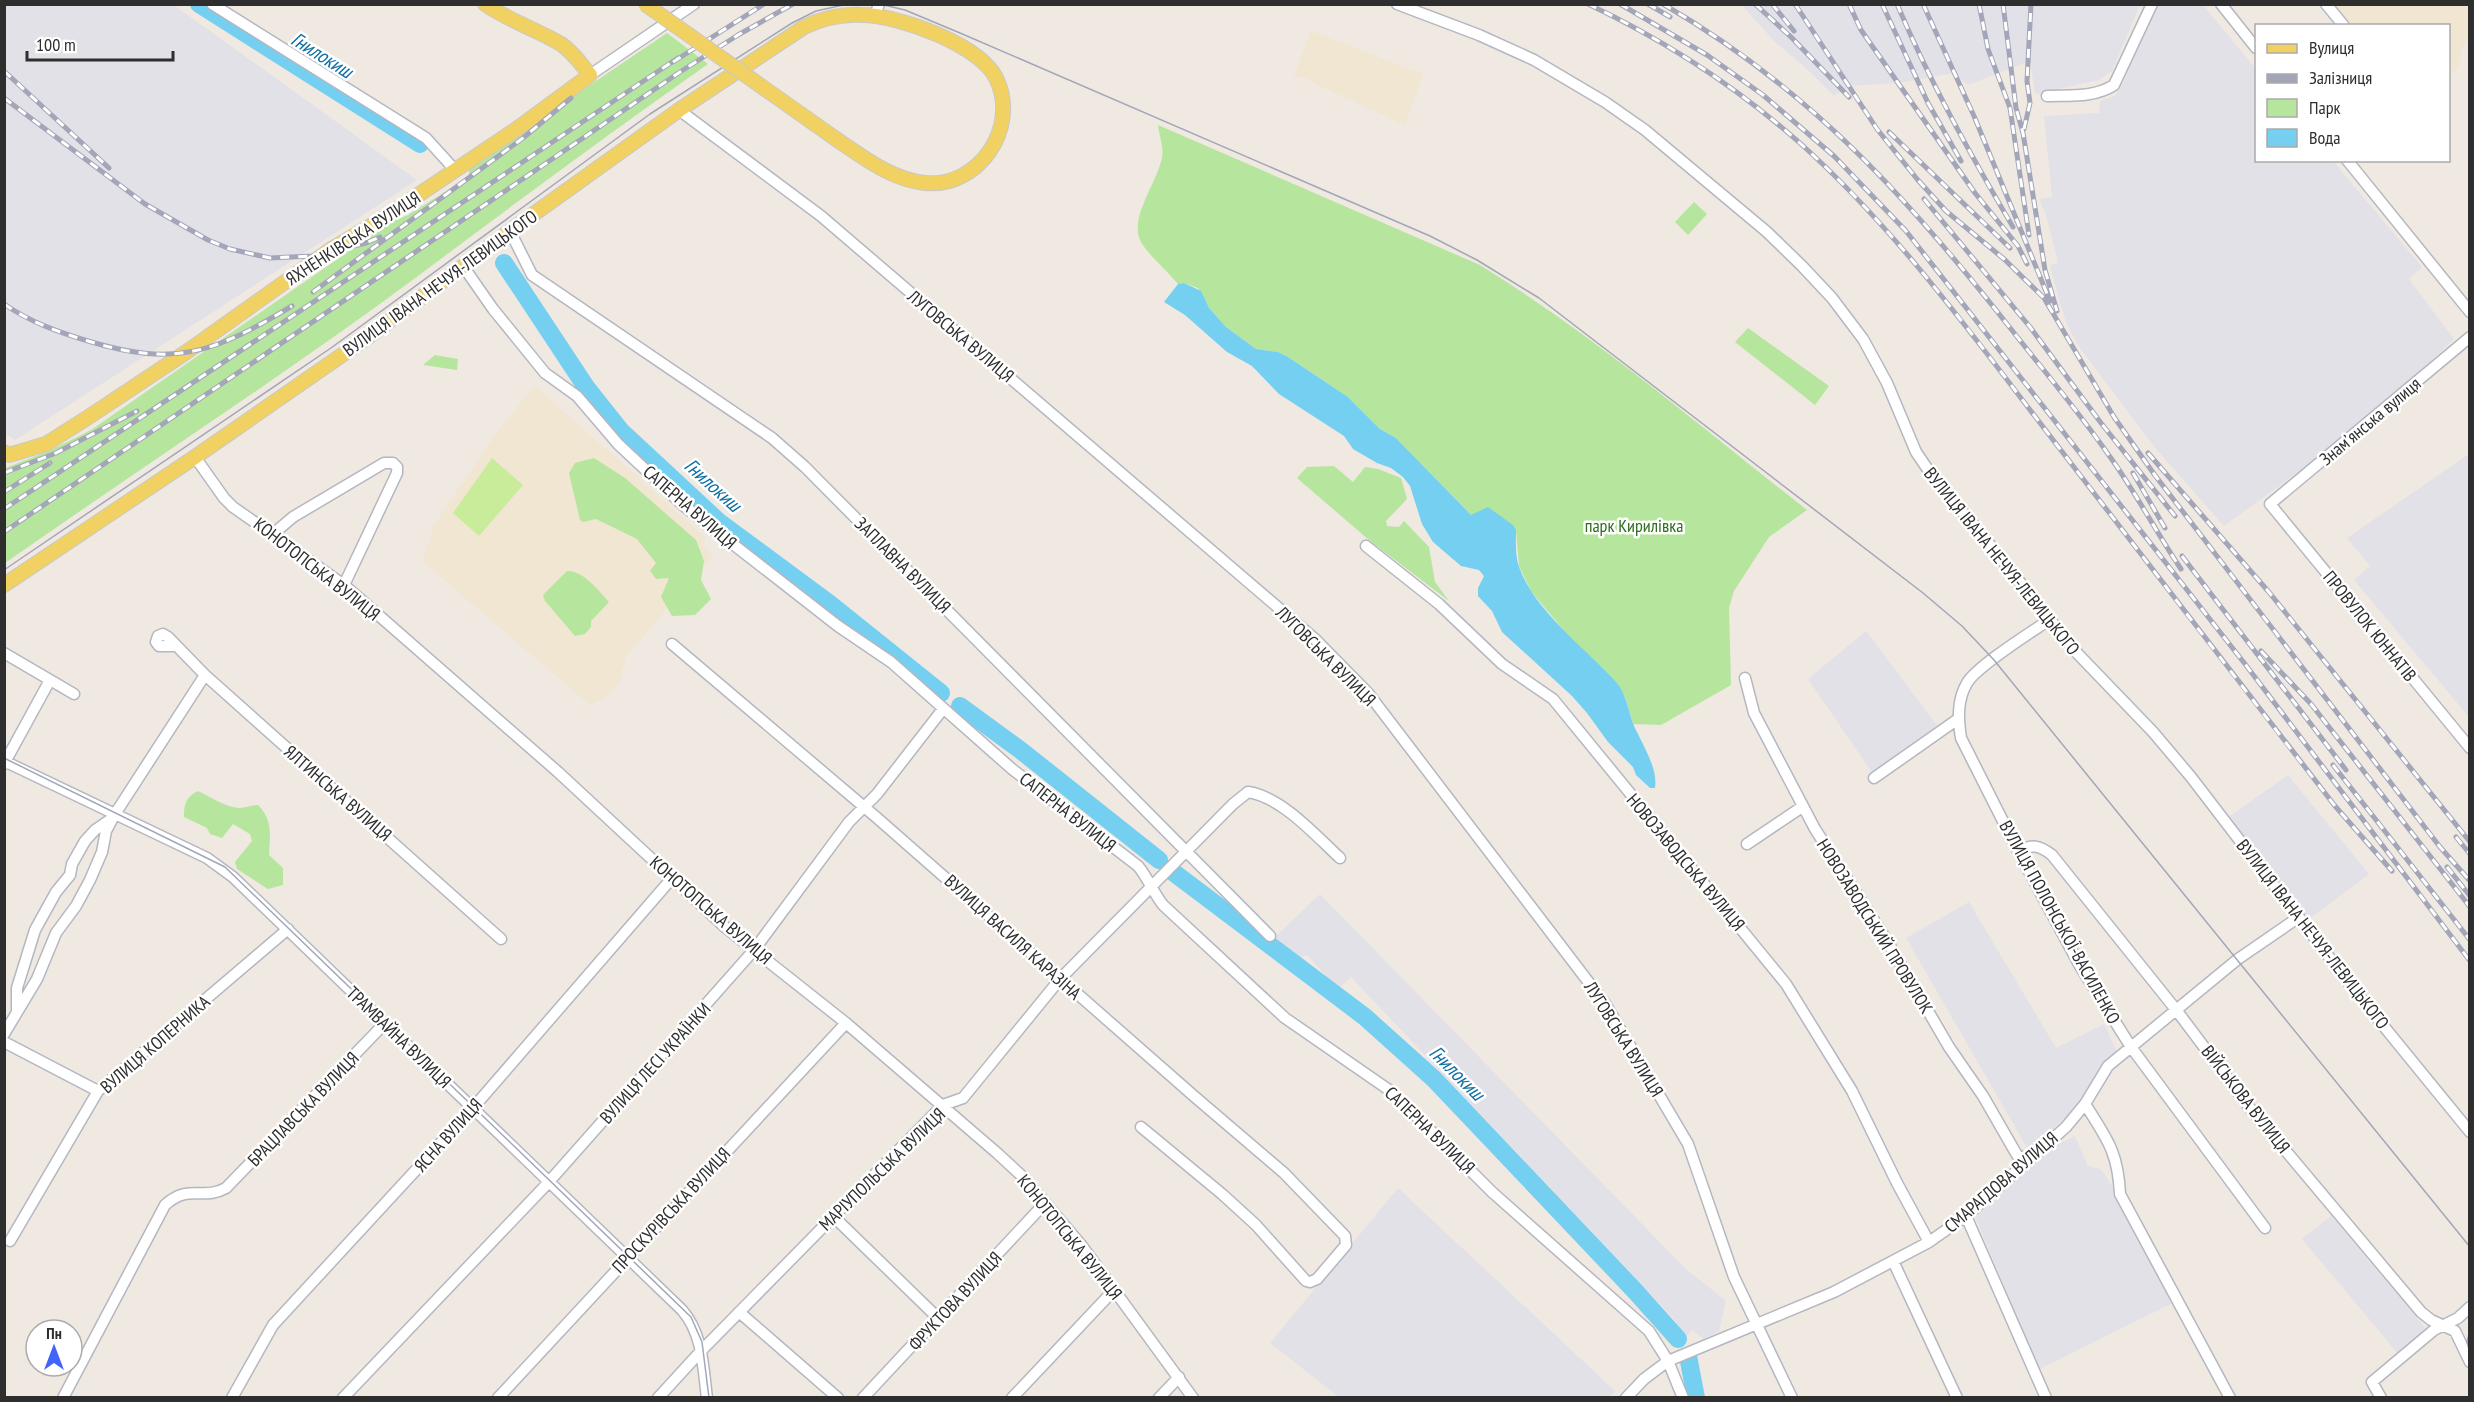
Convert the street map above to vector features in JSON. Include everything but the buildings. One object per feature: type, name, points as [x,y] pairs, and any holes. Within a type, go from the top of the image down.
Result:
[{"type":"main road","points":[[485,4],[512,22],[562,44],[590,75]]},
{"type":"main road","name":"ВУЛИЦЯ ІВАНА НЕЧУЯ-ЛЕВИЦЬКОГО","points":[[4,585],[368,337],[510,231],[679,110],[768,50],[812,23],[836,16],[877,10],[901,22],[942,37],[974,55],[990,68],[999,83],[1002,118],[997,140],[991,151],[974,169],[949,181],[926,183],[888,172],[836,139],[645,4]]},
{"type":"main road","name":"ЯХНЕНКІВСЬКА ВУЛИЦЯ","points":[[6,455],[46,444],[87,418],[185,353],[330,250],[381,220],[518,128],[590,75]]},
{"type":"street","points":[[212,4],[426,138],[455,170]]},
{"type":"street","name":"ЯХНЕНКІВСЬКА ВУЛИЦЯ","points":[[590,75],[694,4]]},
{"type":"street","name":"ВУЛИЦЯ ІВАНА НЕЧУЯ-ЛЕВИЦЬКОГО","points":[[1397,4],[1497,43],[1551,70],[1605,102],[1645,130],[1788,253],[1832,298],[1863,339],[1887,383],[1925,468],[2076,652],[2173,754],[2359,996],[2469,1132]]},
{"type":"street","points":[[2047,96],[2104,92],[2114,85],[2152,4]]},
{"type":"street","points":[[2221,4],[2255,47]]},
{"type":"street","points":[[2326,4],[2342,24]]},
{"type":"street","name":"ЛУГОВСЬКА ВУЛИЦЯ","points":[[679,110],[821,216],[1316,640],[1368,693],[1606,1005],[1688,1144],[1734,1277],[1792,1398]]},
{"type":"street","points":[[2349,162],[2469,312]]},
{"type":"street","name":"ЗАПЛАВНА ВУЛИЦЯ","points":[[510,231],[532,275],[771,438],[805,467],[989,650],[1270,936]]},
{"type":"street","name":"САПЕРНА ВУЛИЦЯ","points":[[463,266],[493,309],[545,373],[577,396],[618,444],[684,506],[838,626],[891,662],[1012,769],[1138,866],[1147,876],[1163,905],[1285,1018],[1392,1092],[1492,1192],[1649,1331],[1668,1361],[1683,1398]]},
{"type":"street","name":"Знамʼянська вулиця","points":[[2270,504],[2469,337]]},
{"type":"street","name":"КОНОТОПСЬКА ВУЛИЦЯ","points":[[195,457],[224,498],[344,585],[558,772],[673,877],[713,917],[846,1023],[943,1105],[1023,1177],[1082,1246],[1193,1398]]},
{"type":"street","points":[[273,534],[292,517],[384,463],[393,463],[397,467],[397,473],[344,585]]},
{"type":"street","name":"ПРОВУЛОК ЮННАТІВ","points":[[2270,504],[2469,748]]},
{"type":"street","name":"НОВОЗАВОДСЬКА ВУЛИЦЯ","points":[[1366,546],[1440,604],[1502,664],[1553,699],[1786,984],[1852,1091],[1929,1242]]},
{"type":"street","name":"ВУЛИЦЯ ПОЛОНСЬКОЇ-ВАСИЛЕНКО","points":[[2049,620],[2000,654],[1968,681],[1960,699],[1958,719],[1961,738],[2080,966],[2131,1047],[2265,1228]]},
{"type":"street","name":"ВУЛИЦЯ ВАСИЛЯ КАРАЗІНА","points":[[672,644],[940,873],[1284,1173],[1346,1239],[1344,1248],[1317,1280],[1306,1281],[1248,1217],[1141,1127]]},
{"type":"street","name":"ЯЛТИНСЬКА ВУЛИЦЯ","points":[[175,646],[501,939]]},
{"type":"street","points":[[4,653],[74,694]]},
{"type":"street","points":[[4,1034],[37,979],[56,933],[76,906],[90,880],[102,852],[106,831],[114,815],[205,675]]},
{"type":"street","name":"НОВОЗАВОДСЬКИЙ ПРОВУЛОК","points":[[1745,678],[1754,713],[1802,807],[1886,939],[1949,1047],[1983,1096],[2017,1155],[2028,1160]]},
{"type":"street","points":[[5,762],[50,680]]},
{"type":"street","name":"ВУЛИЦЯ ЛЕСІ УКРАЇНКИ","points":[[343,1398],[549,1182],[754,950],[849,822],[877,794],[944,709]]},
{"type":"street","points":[[1874,778],[1958,719]]},
{"type":"street","name":"ТРАМВАЙНА ВУЛИЦЯ","points":[[5,762],[221,867],[288,929],[689,1318],[701,1351],[707,1398]]},
{"type":"street","name":"МАРІУПОЛЬСЬКА ВУЛИЦЯ","points":[[658,1398],[701,1351],[943,1105],[963,1098],[1060,979],[1150,885],[1248,792],[1270,799],[1299,820],[1340,858]]},
{"type":"street","points":[[1747,844],[1802,807]]},
{"type":"street","points":[[17,1013],[17,988],[35,930],[56,892],[70,875],[72,864],[85,841],[114,815]]},
{"type":"street","name":"ВІЙСЬКОВА ВУЛИЦЯ","points":[[2018,851],[2030,845],[2041,846],[2052,855],[2177,1011],[2249,1107],[2421,1312],[2431,1320],[2455,1331],[2469,1362]]},
{"type":"street","name":"ЯСНА ВУЛИЦЯ","points":[[232,1398],[273,1325],[473,1108],[673,877]]},
{"type":"street","name":"СМАРАГДОВА ВУЛИЦЯ","points":[[1626,1398],[1644,1379],[1668,1361],[1834,1292],[1929,1242],[1966,1216],[2066,1126],[2085,1104],[2108,1066],[2238,959],[2299,917]]},
{"type":"street","name":"ВУЛИЦЯ КОПЕРНИКА","points":[[10,1241],[98,1091],[288,929]]},
{"type":"street","name":"БРАЦЛАВСЬКА ВУЛИЦЯ","points":[[68,1396],[165,1205],[174,1197],[184,1193],[219,1192],[226,1188],[385,1023]]},
{"type":"street","name":"ПРОСКУРІВСЬКА ВУЛИЦЯ","points":[[498,1398],[846,1023]]},
{"type":"street","points":[[4,1042],[98,1091]]},
{"type":"street","points":[[2085,1104],[2110,1144],[2119,1167],[2120,1194],[2230,1398]]},
{"type":"street","name":"ФРУКТОВА ВУЛИЦЯ","points":[[863,1398],[1045,1203]]},
{"type":"street","points":[[833,1216],[939,1319]]},
{"type":"street","points":[[1966,1216],[2046,1398]]},
{"type":"street","points":[[1893,1261],[1957,1398]]},
{"type":"street","points":[[1012,1398],[1114,1290]]},
{"type":"street","points":[[2381,1398],[2372,1382],[2434,1330],[2458,1318],[2469,1307]]},
{"type":"street","points":[[739,1312],[838,1398]]},
{"type":"street","points":[[1159,1398],[1179,1377]]},
{"type":"shaded area","points":[[4,5],[174,5],[417,180],[15,440],[4,433]]},
{"type":"shaded area","points":[[1742,5],[2140,5],[2112,71],[2099,80],[2035,94],[2030,61],[1968,85],[1954,73],[1898,83],[1850,86],[1834,96],[1773,40]]},
{"type":"shaded area","points":[[2156,5],[2203,5],[2255,68],[2255,162],[2334,162],[2422,267],[2409,279],[2454,339],[2349,435],[2224,526],[2156,449],[2080,348],[2068,327],[2050,265],[2058,263],[2046,215],[2039,199],[2052,197],[2044,116],[2099,113],[2100,101],[2115,96],[2123,83]]},
{"type":"shaded area","points":[[2337,5],[2469,5],[2469,39],[2463,44],[2458,67],[2450,75],[2450,24],[2333,24],[2325,14]]},
{"type":"shaded area","points":[[1311,31],[1423,74],[1405,125],[1306,78],[1294,76]]},
{"type":"shaded area","points":[[534,385],[705,537],[703,545],[713,555],[623,660],[626,664],[622,670],[621,681],[605,698],[590,705],[422,561],[433,531],[431,529],[493,438]]},
{"type":"shaded area","points":[[2469,454],[2469,717],[2354,580],[2370,566],[2347,538]]},
{"type":"shaded area","points":[[1866,631],[1938,727],[1873,774],[1808,679]]},
{"type":"shaded area","points":[[2288,775],[2369,874],[2305,922],[2227,818]]},
{"type":"shaded area","points":[[1320,894],[1685,1268],[1726,1301],[1719,1331],[1704,1339],[1692,1330],[1687,1336],[1672,1317],[1351,977],[1338,989],[1307,955],[1299,959],[1275,937]]},
{"type":"shaded area","points":[[1969,902],[2056,1048],[2104,1024],[2118,1054],[2082,1103],[2029,1151],[1906,938]]},
{"type":"shaded area","points":[[2075,1136],[2088,1166],[2101,1169],[2112,1186],[2175,1302],[2039,1369],[1975,1216],[2047,1150]]},
{"type":"shaded area","points":[[1398,1188],[1615,1391],[1609,1398],[1339,1397],[1270,1343]]},
{"type":"shaded area","points":[[2331,1216],[2429,1332],[2399,1355],[2302,1239]]},
{"type":"green space","points":[[667,33],[708,64],[367,313],[5,563],[5,468],[49,451],[91,430],[391,222],[408,215],[469,177],[469,167]]},
{"type":"green space","name":"парк Кирилівка","points":[[1158,125],[1480,265],[1606,352],[1807,510],[1769,537],[1734,591],[1729,608],[1731,685],[1661,725],[1633,724],[1625,696],[1615,682],[1571,639],[1531,591],[1519,566],[1516,530],[1471,515],[1396,438],[1380,429],[1348,397],[1288,357],[1278,352],[1256,349],[1226,327],[1209,308],[1198,288],[1184,283],[1178,284],[1144,247],[1138,232],[1141,211],[1162,157]]},
{"type":"green space","points":[[1694,202],[1707,214],[1688,235],[1675,222]]},
{"type":"green space","points":[[1748,328],[1829,386],[1815,405],[1735,342]]},
{"type":"green space","points":[[435,355],[458,359],[457,370],[423,365]]},
{"type":"green space","points":[[492,458],[523,485],[479,536],[453,513]]},
{"type":"green space","points":[[594,458],[625,478],[696,540],[704,561],[701,580],[711,599],[695,615],[672,616],[661,597],[669,578],[656,579],[650,571],[656,563],[637,539],[596,519],[583,522],[580,520],[569,473],[575,463]]},
{"type":"green space","points":[[1334,466],[1353,482],[1365,467],[1378,469],[1401,478],[1407,499],[1386,521],[1387,526],[1399,527],[1404,521],[1429,547],[1435,582],[1449,601],[1369,540],[1297,478],[1307,467]]},
{"type":"green space","points":[[567,571],[585,577],[609,602],[591,621],[591,627],[585,634],[575,636],[545,601],[543,595]]},
{"type":"green space","points":[[198,791],[234,807],[258,805],[268,822],[269,855],[283,868],[283,885],[268,889],[237,869],[235,862],[252,841],[250,834],[233,824],[222,838],[210,834],[207,828],[184,817],[186,801]]},
{"type":"water","points":[[1184,283],[1201,291],[1209,308],[1226,327],[1256,349],[1278,352],[1288,357],[1348,397],[1380,429],[1396,438],[1471,515],[1488,507],[1513,525],[1516,530],[1516,553],[1519,567],[1526,583],[1549,614],[1620,688],[1653,767],[1655,788],[1650,788],[1636,775],[1633,767],[1608,742],[1572,696],[1502,632],[1492,611],[1478,596],[1478,588],[1484,576],[1479,570],[1461,566],[1433,542],[1422,524],[1410,486],[1403,477],[1391,468],[1353,449],[1344,436],[1279,394],[1252,366],[1227,352],[1185,315],[1164,302],[1178,284]]},
{"type":"waterway","name":"Гнилокиш","points":[[199,4],[420,144]]},
{"type":"waterway","name":"Гнилокиш","points":[[504,263],[586,387],[621,431],[719,522],[830,604],[941,693]]},
{"type":"waterway","name":"Гнилокиш","points":[[960,706],[1019,749],[1159,860]]},
{"type":"waterway","name":"Гнилокиш","points":[[1173,872],[1365,1017],[1434,1079],[1678,1339]]},
{"type":"waterway","name":"Гнилокиш","points":[[1688,1356],[1696,1398]]},
{"type":"tram line","points":[[4,570],[331,348],[650,114],[792,23],[816,11],[848,4]]},
{"type":"tram line","points":[[880,4],[905,10],[960,33],[1430,236],[1477,260],[1539,298],[1923,593],[1962,626],[1994,660],[2470,1247]]},
{"type":"tram line","points":[[4,758],[225,867],[691,1317],[702,1342],[709,1398]]},
{"type":"tram line","points":[[2470,1330],[2467,1342],[2470,1353]]},
{"type":"railway","points":[[673,62],[764,4]]},
{"type":"railway","points":[[4,532],[680,72],[793,4]]},
{"type":"railway","points":[[1588,4],[1645,33],[1700,66],[1752,103],[1801,144],[1872,214],[1969,330],[2335,806],[2392,871]]},
{"type":"railway","points":[[1620,4],[1707,55],[1763,95],[1834,156],[1906,231],[2245,664],[2470,961]]},
{"type":"railway","points":[[1648,4],[1670,17]]},
{"type":"railway","points":[[1663,4],[1716,37],[1765,72],[1854,149],[1894,191],[1934,235],[2085,422],[2127,482],[2181,569]]},
{"type":"railway","points":[[1755,4],[1791,37],[1849,97]]},
{"type":"railway","points":[[1772,4],[1794,31]]},
{"type":"railway","points":[[1795,4],[1877,129],[1917,179],[1946,211],[2004,259],[2044,298],[2114,417],[2154,474],[2440,847],[2470,881]]},
{"type":"railway","points":[[1849,4],[1861,30],[1975,193],[2018,246],[2027,264]]},
{"type":"railway","points":[[1882,4],[1928,103],[1961,161]]},
{"type":"railway","points":[[1897,4],[1951,117],[2013,227]]},
{"type":"railway","points":[[1923,4],[1974,116],[2050,301]]},
{"type":"railway","points":[[1979,4],[1988,49],[2010,108],[2029,235]]},
{"type":"railway","points":[[2003,4],[2016,108],[2023,133],[2045,270],[2057,311]]},
{"type":"railway","points":[[2024,129],[2030,103],[2027,81],[2031,4]]},
{"type":"railway","points":[[4,509],[678,58]]},
{"type":"railway","points":[[4,71],[109,168]]},
{"type":"railway","points":[[4,98],[145,204],[208,240],[230,249],[270,258],[312,256],[366,243],[380,237]]},
{"type":"railway","points":[[313,292],[523,138],[571,98]]},
{"type":"railway","points":[[1889,132],[2010,248]]},
{"type":"railway","points":[[1924,199],[2030,327],[2101,423],[2175,516]]},
{"type":"railway","points":[[4,304],[44,326],[88,341],[119,349],[171,354],[195,351],[240,335],[292,306]]},
{"type":"railway","points":[[4,473],[56,453],[137,411]]},
{"type":"railway","points":[[2148,453],[2268,591],[2470,842]]},
{"type":"railway","points":[[4,492],[50,463]]},
{"type":"railway","points":[[2133,473],[2165,528]]},
{"type":"railway","points":[[2182,556],[2346,770]]},
{"type":"railway","points":[[2261,651],[2311,704],[2470,907]]},
{"type":"railway","points":[[2333,765],[2470,940]]},
{"type":"railway","points":[[2456,837],[2470,854]]},
{"type":"railway","points":[[2447,867],[2470,896]]}]
